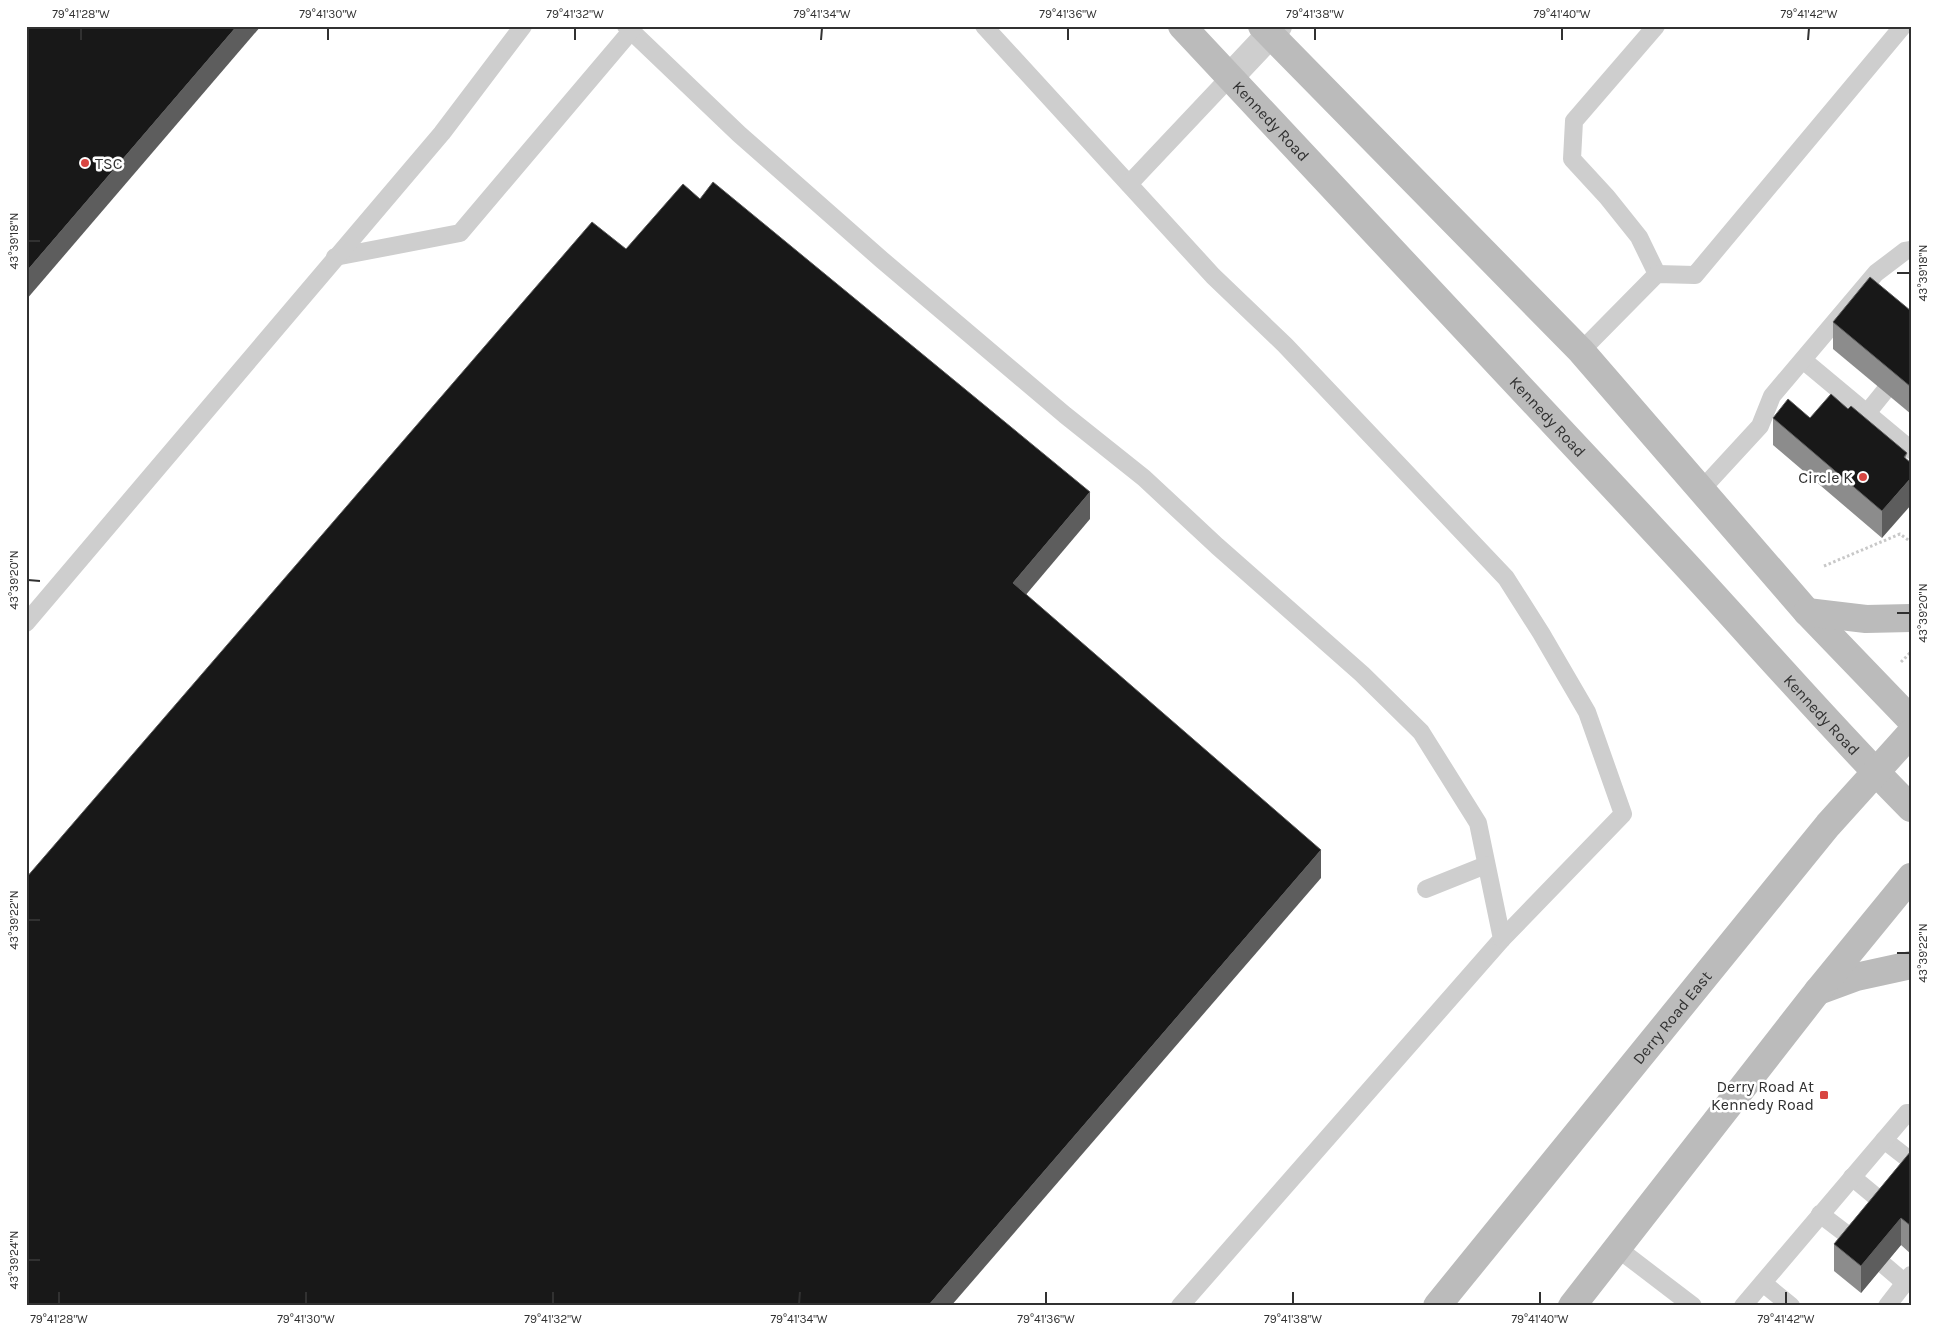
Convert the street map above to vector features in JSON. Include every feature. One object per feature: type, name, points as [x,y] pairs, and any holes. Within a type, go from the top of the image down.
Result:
[{"type":"main road","name":"Kennedy Road","points":[[1182,26],[1674,551],[1876,773],[1911,808]]},
{"type":"main road","points":[[1270,29],[1581,352],[1807,612],[1911,720]]},
{"type":"main road","points":[[1807,612],[1866,619],[1911,618]]},
{"type":"main road","name":"Derry Road East","points":[[1437,1306],[1828,825],[1911,733]]},
{"type":"main road","points":[[1572,1306],[1817,992],[1911,877]]},
{"type":"main road","points":[[1817,992],[1856,977],[1911,965]]},
{"type":"street","points":[[1230,77],[1270,29]]},
{"type":"lane","points":[[26,623],[442,133],[523,26]]},
{"type":"lane","points":[[984,26],[1213,276],[1285,345],[1506,578],[1541,633],[1586,712],[1622,814],[1502,939],[1180,1306]]},
{"type":"lane","points":[[1656,26],[1574,121],[1572,159],[1607,196],[1639,237],[1657,274]]},
{"type":"lane","points":[[1581,352],[1657,274],[1695,274],[1903,26]]},
{"type":"lane","points":[[335,257],[460,233],[629,29],[816,203],[1057,408],[1144,478],[1217,546],[1362,674],[1421,732],[1478,823],[1502,939]]},
{"type":"lane","points":[[1128,184],[1230,77]]},
{"type":"lane","points":[[1701,490],[1760,426],[1772,396],[1876,273],[1905,251],[1911,250]]},
{"type":"lane","points":[[1803,360],[1911,450]]},
{"type":"lane","points":[[1867,413],[1884,392]]},
{"type":"lane","points":[[1426,889],[1486,865]]},
{"type":"lane","points":[[1744,1306],[1907,1113],[1911,1113]]},
{"type":"lane","points":[[1884,1140],[1911,1161]]},
{"type":"lane","points":[[1852,1177],[1888,1206]]},
{"type":"lane","points":[[1820,1214],[1858,1243]]},
{"type":"lane","points":[[1617,1248],[1693,1306]]},
{"type":"lane","points":[[1884,1265],[1908,1279],[1887,1306]]},
{"type":"lane","points":[[1763,1283],[1791,1306]]},
{"type":"path","points":[[1824,566],[1900,534],[1911,542]]},
{"type":"path","points":[[1898,665],[1910,653]]},
{"type":"building","name":"TSC","points":[[26,26],[237,26],[26,272]]},
{"type":"building","points":[[713,182],[1090,492],[1013,583],[1321,850],[928,1306],[26,1306],[26,878],[592,222],[626,249],[683,184],[700,199]]},
{"type":"building","points":[[1870,277],[1911,311],[1911,387],[1833,322]]},
{"type":"building","points":[[1831,394],[1848,409],[1851,406],[1907,453],[1904,457],[1911,463],[1911,478],[1882,511],[1773,418],[1788,399],[1810,418]]},
{"type":"building","points":[[1911,1151],[1911,1226],[1901,1218],[1861,1266],[1834,1244]]},
{"type":"place","name":"TSC","points":[[85,163]]},
{"type":"place","name":"Circle K","points":[[1863,477]]},
{"type":"place","name":"Derry Road At Kennedy Road","points":[[1824,1095]]}]
